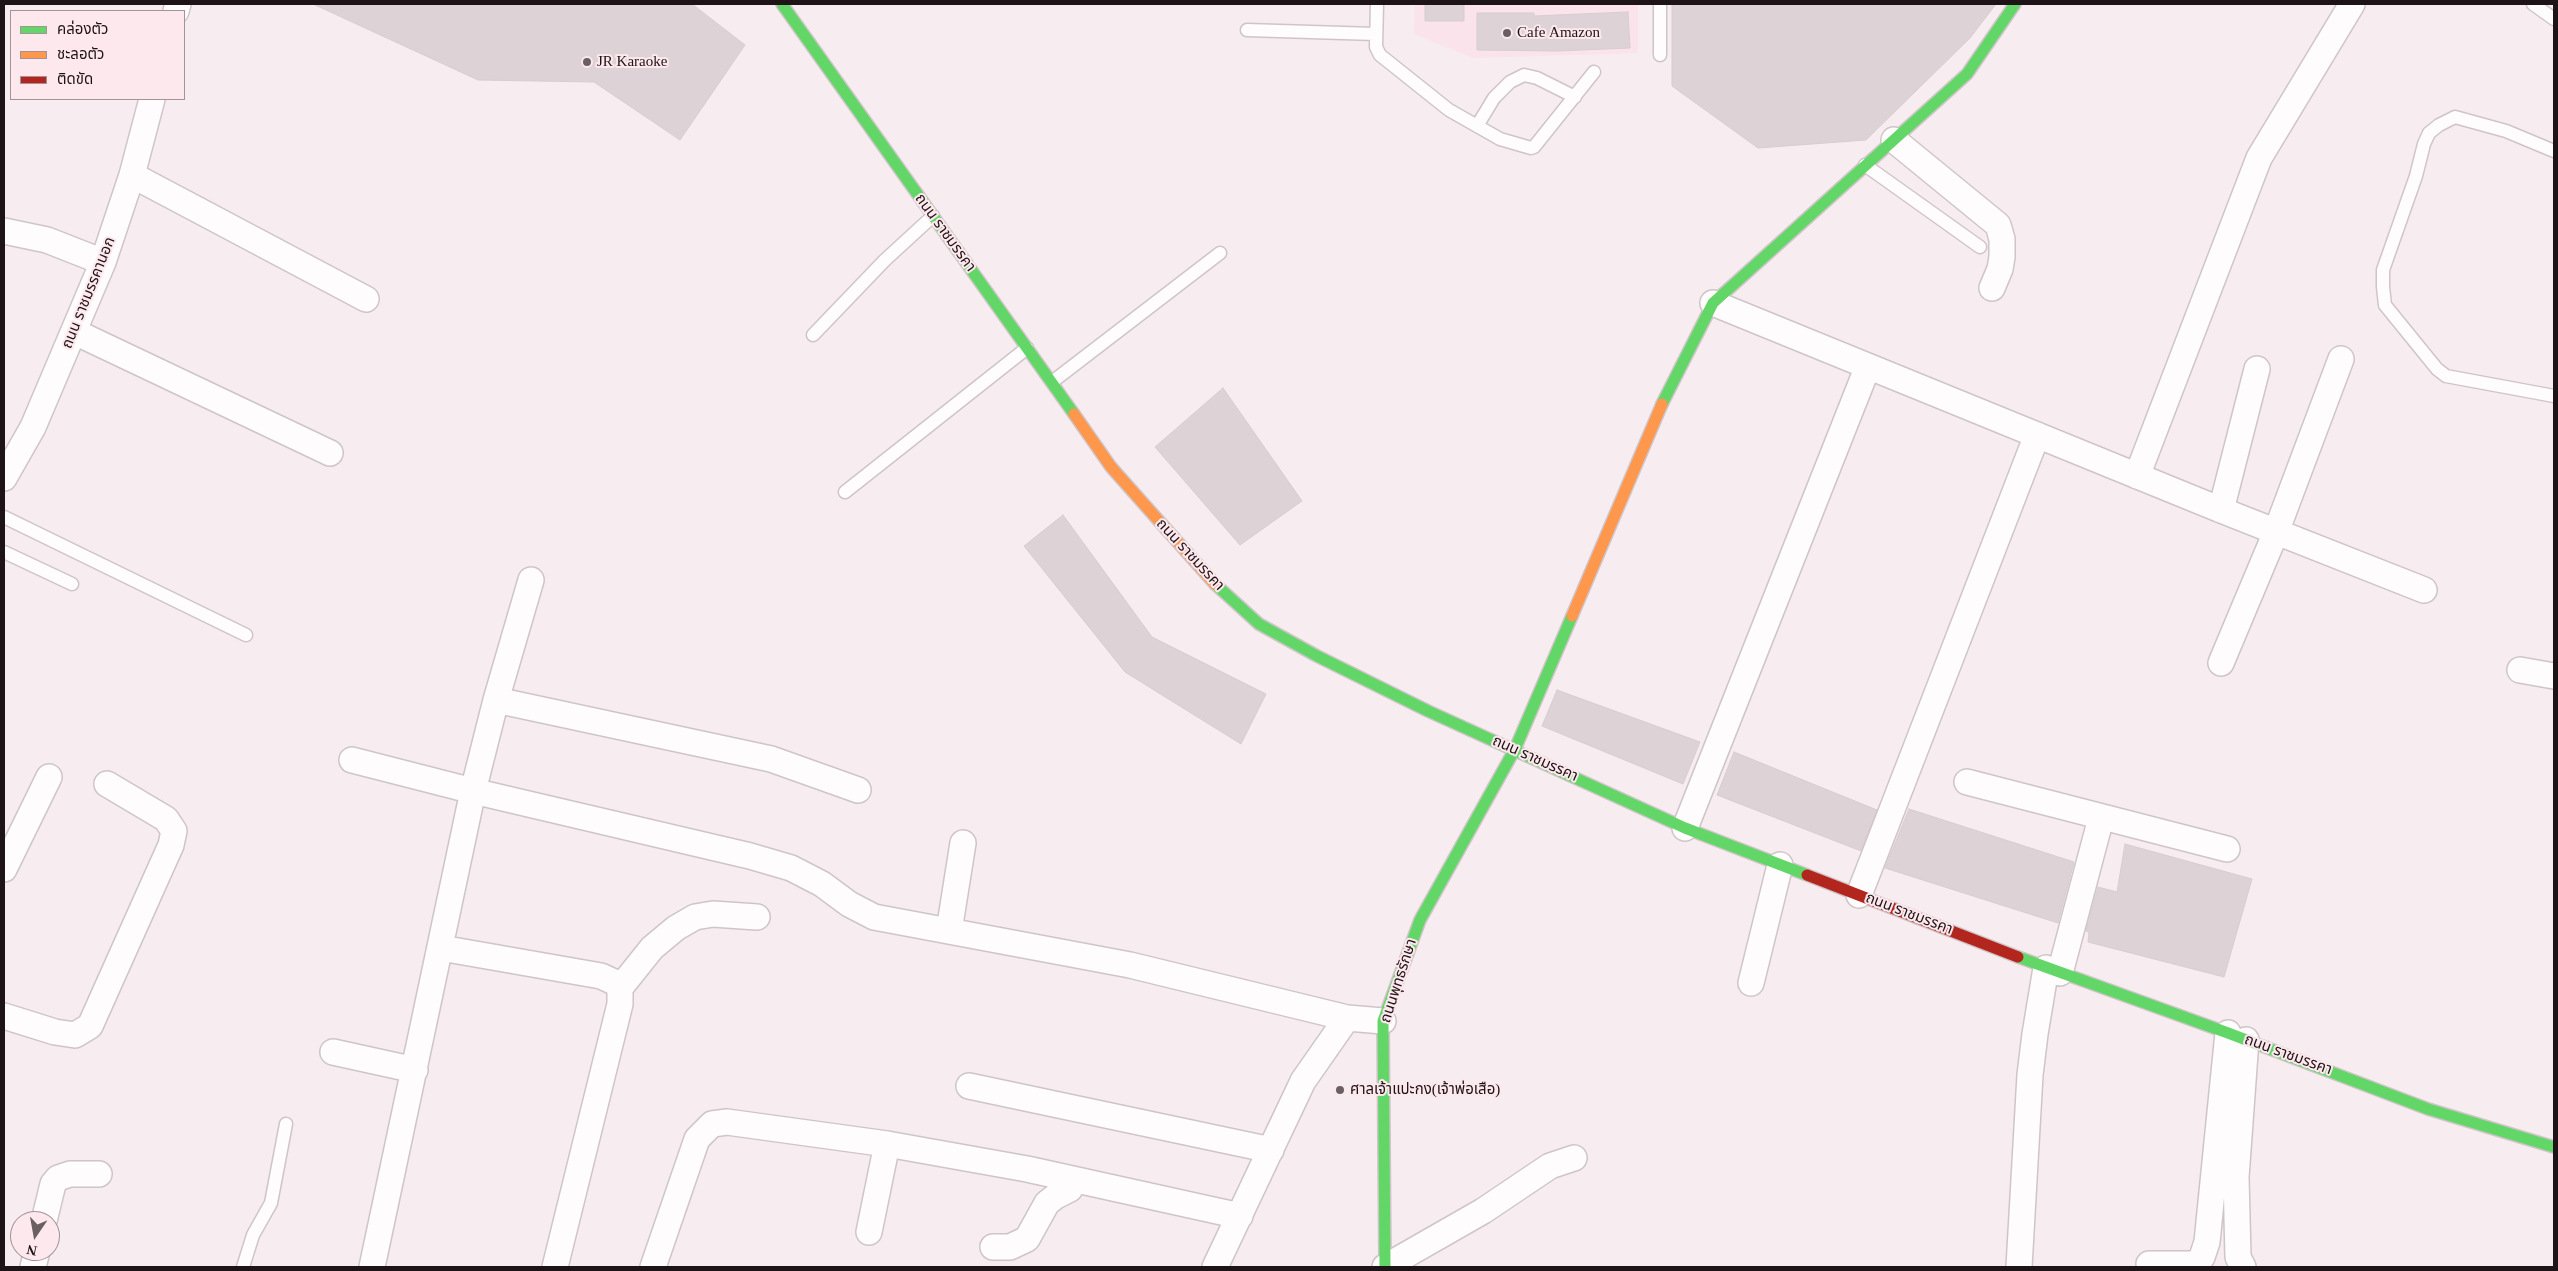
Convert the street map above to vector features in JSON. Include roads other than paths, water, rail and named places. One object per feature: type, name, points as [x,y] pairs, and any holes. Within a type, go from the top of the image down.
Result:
[{"type":"street","name":"ถนน ราชมรรคา","points":[[782,4],[1111,467],[1209,579],[1259,624],[1317,656],[1402,698],[1685,828],[2053,970],[2237,1036],[2428,1109],[2554,1147]]},
{"type":"street","points":[[2015,4],[1967,74],[1713,303],[2220,510],[2424,590]]},
{"type":"street","points":[[2137,476],[2259,158],[2352,4]]},
{"type":"street","name":"ถนน ราชมรรคานอก","points":[[4,478],[33,427],[103,262],[132,175],[152,100]]},
{"type":"street","points":[[1894,140],[1998,225],[2002,239],[2002,257],[2000,269],[1992,288]]},
{"type":"street","points":[[132,175],[366,299]]},
{"type":"street","points":[[4,230],[47,240],[103,262]]},
{"type":"street","name":"ถนนพุทธรักษา","points":[[1385,1267],[1383,1021],[1420,920],[1514,749],[1661,407],[1713,303]]},
{"type":"street","points":[[74,332],[330,453]]},
{"type":"street","points":[[2221,663],[2276,532],[2341,359]]},
{"type":"street","points":[[1685,828],[1868,366]]},
{"type":"street","points":[[2220,510],[2257,369]]},
{"type":"street","points":[[1859,895],[2038,435]]},
{"type":"street","points":[[372,1267],[473,791],[496,700],[531,580]]},
{"type":"street","points":[[2520,670],[2554,676]]},
{"type":"street","points":[[496,700],[771,759],[858,790]]},
{"type":"street","points":[[352,760],[473,791],[750,856],[791,868],[822,884],[849,904],[874,917],[1130,965],[1347,1018],[1383,1021]]},
{"type":"street","points":[[4,869],[49,777]]},
{"type":"street","points":[[1967,782],[2101,818],[2228,849]]},
{"type":"street","points":[[4,1016],[55,1032],[75,1035],[90,1026],[171,845],[174,831],[166,819],[107,784]]},
{"type":"street","points":[[2019,1267],[2031,1067],[2053,970],[2101,818]]},
{"type":"street","points":[[949,931],[963,843]]},
{"type":"street","points":[[1751,983],[1780,865]]},
{"type":"street","points":[[555,1267],[620,1004],[620,988],[652,948],[676,928],[695,917],[714,914],[757,917]]},
{"type":"street","points":[[441,948],[601,976],[614,982],[620,988]]},
{"type":"street","points":[[1215,1267],[1304,1081],[1347,1018]]},
{"type":"street","points":[[2149,1264],[2191,1264],[2198,1262],[2202,1257],[2207,1242],[2237,1036]]},
{"type":"street","points":[[2237,1036],[2236,1177],[2238,1257],[2243,1267]]},
{"type":"street","points":[[333,1052],[415,1070]]},
{"type":"street","points":[[969,1086],[1271,1150]]},
{"type":"street","points":[[652,1267],[697,1139],[712,1124],[727,1122],[887,1144],[1075,1180],[1240,1216]]},
{"type":"street","points":[[869,1232],[887,1144]]},
{"type":"street","points":[[1385,1267],[1483,1210],[1550,1166],[1574,1158]]},
{"type":"street","points":[[46,1211],[53,1184],[58,1178],[70,1174],[100,1174]]},
{"type":"street","points":[[994,1247],[1010,1247],[1027,1239],[1048,1203],[1056,1196],[1070,1189],[1075,1180]]},
{"type":"lane","points":[[1377,4],[1375,34],[1376,47],[1380,56],[1449,110],[1500,139],[1531,148],[1534,147],[1594,72]]},
{"type":"lane","points":[[1660,4],[1660,55]]},
{"type":"lane","points":[[2533,4],[2554,19]]},
{"type":"lane","points":[[1247,30],[1375,34]]},
{"type":"lane","points":[[1476,126],[1494,98],[1510,82],[1524,75],[1537,78],[1575,96]]},
{"type":"lane","points":[[2554,152],[2506,131],[2455,117],[2439,125],[2429,133],[2424,144],[2416,176],[2383,270],[2385,305],[2437,369],[2446,376],[2554,396]]},
{"type":"lane","points":[[1865,166],[1980,247]]},
{"type":"lane","points":[[813,335],[885,260],[933,216]]},
{"type":"lane","points":[[1052,382],[1220,253]]},
{"type":"lane","points":[[845,492],[1027,348]]},
{"type":"lane","points":[[4,517],[246,636]]},
{"type":"lane","points":[[4,552],[72,584]]},
{"type":"lane","points":[[243,1267],[253,1235],[270,1203],[286,1124]]},
{"type":"place","name":"Cafe Amazon","points":[[1507,33]]},
{"type":"place","name":"JR Karaoke","points":[[587,62]]},
{"type":"place","name":"ศาลเจ้าแปะกง(เจ้าพ่อเสือ)","points":[[1340,1090]]}]
